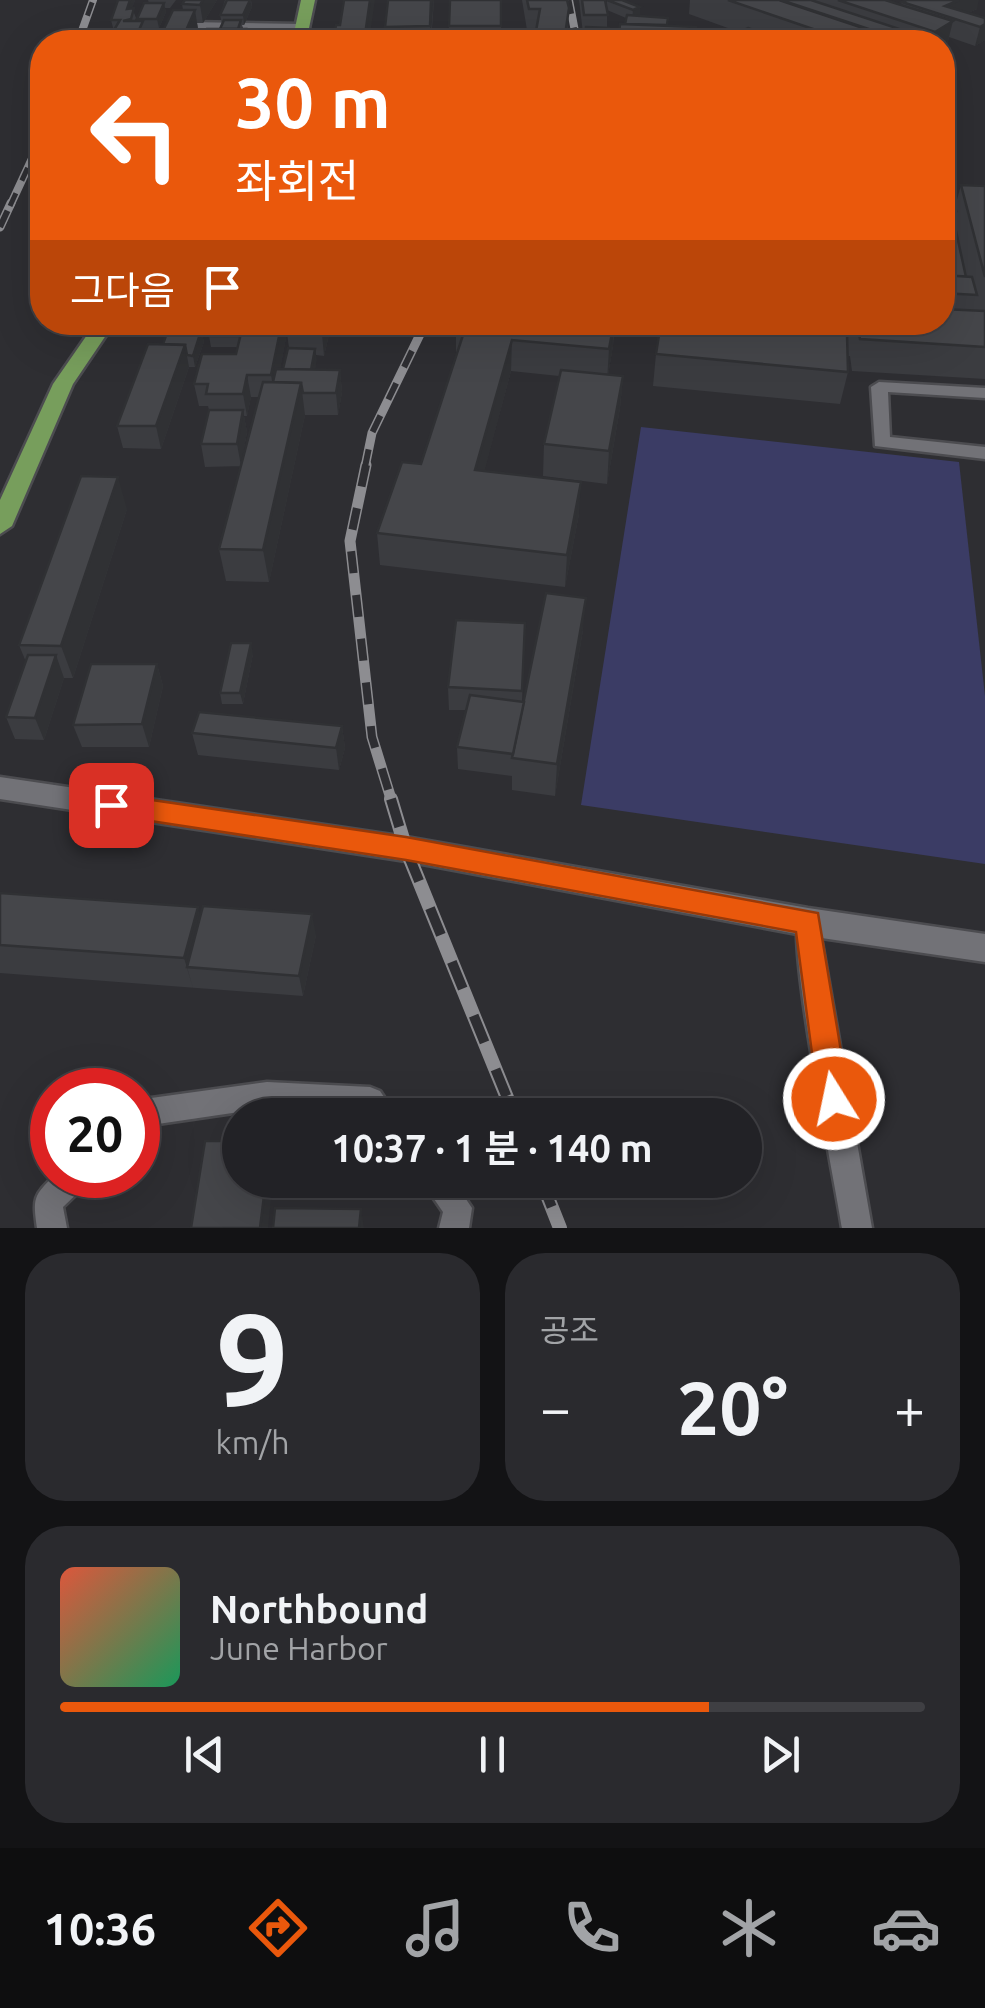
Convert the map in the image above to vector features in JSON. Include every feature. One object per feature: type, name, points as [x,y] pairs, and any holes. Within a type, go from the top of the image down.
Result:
[{"type":"main road","points":[[302,30],[308,0]]},
{"type":"main road","points":[[0,526],[63,384],[97,335]]},
{"type":"street","points":[[189,26],[239,30]]},
{"type":"street","points":[[0,788],[406,848],[808,922],[985,948]]},
{"type":"lane","points":[[985,393],[879,386],[881,442],[985,453]]},
{"type":"lane","points":[[808,922],[812,969],[857,1228]]},
{"type":"lane","points":[[245,1098],[329,1098]]},
{"type":"lane","points":[[160,1110],[222,1101]]},
{"type":"lane","points":[[52,1198],[48,1202],[52,1228]]},
{"type":"lane","points":[[450,1198],[458,1208],[454,1228]]},
{"type":"shaded area","points":[[641,427],[959,462],[985,696],[985,864],[581,805]]},
{"type":"building","points":[[118,0],[130,0],[127,9],[134,8],[131,19],[123,21],[143,21],[139,30],[114,30],[120,20],[111,20]]},
{"type":"building","points":[[185,0],[203,0],[200,5],[182,4]]},
{"type":"building","points":[[227,0],[250,0],[243,15],[220,15]]},
{"type":"building","points":[[344,0],[370,0],[366,30],[335,30],[340,25]]},
{"type":"building","points":[[388,0],[431,0],[430,26],[385,27]]},
{"type":"building","points":[[450,0],[501,0],[501,26],[449,26]]},
{"type":"building","points":[[527,0],[567,0],[566,30],[536,30],[540,9],[529,9]]},
{"type":"building","points":[[582,0],[605,0],[608,15],[584,15]]},
{"type":"building","points":[[607,0],[622,0],[640,7],[633,10]]},
{"type":"building","points":[[728,0],[779,0],[869,30],[816,30]]},
{"type":"building","points":[[781,0],[811,0],[902,30],[872,30]]},
{"type":"building","points":[[838,0],[885,0],[953,21],[938,30]]},
{"type":"building","points":[[959,0],[945,6],[985,18],[985,24],[980,27],[902,2]]},
{"type":"building","points":[[144,3],[164,3],[157,19],[137,19]]},
{"type":"building","points":[[173,10],[195,10],[186,30],[163,30]]},
{"type":"building","points":[[627,15],[668,18],[667,25],[625,24]]},
{"type":"building","points":[[224,20],[241,20],[238,29],[220,29]]},
{"type":"building","points":[[620,24],[696,27],[696,30],[619,30]]},
{"type":"building","points":[[961,185],[985,186],[985,277]]},
{"type":"building","points":[[955,227],[966,277],[955,276]]},
{"type":"building","points":[[955,276],[972,277],[977,295],[955,294]]},
{"type":"building","points":[[955,310],[985,311],[985,347],[860,339],[859,335],[955,335]]},
{"type":"building","points":[[166,335],[200,335],[193,356],[187,355],[185,345],[163,344]]},
{"type":"building","points":[[241,335],[279,335],[271,375],[247,375],[243,394],[206,394],[208,384],[194,384],[202,354],[236,354]]},
{"type":"building","points":[[463,335],[612,335],[609,349],[512,340],[475,470],[581,482],[567,555],[377,533],[402,462],[421,464]]},
{"type":"building","points":[[659,335],[847,335],[848,372],[656,354]]},
{"type":"building","points":[[148,344],[185,345],[156,426],[117,426]]},
{"type":"building","points":[[288,348],[315,349],[311,370],[283,369]]},
{"type":"building","points":[[276,369],[340,370],[336,393],[303,393],[301,383],[273,382]]},
{"type":"building","points":[[561,370],[623,376],[609,451],[544,444]]},
{"type":"building","points":[[263,382],[301,383],[263,550],[219,549]]},
{"type":"building","points":[[209,410],[243,410],[237,444],[201,444]]},
{"type":"building","points":[[81,476],[118,477],[61,646],[19,645]]},
{"type":"building","points":[[546,593],[586,598],[557,764],[512,758]]},
{"type":"building","points":[[456,620],[525,623],[522,691],[448,687]]},
{"type":"building","points":[[231,643],[251,643],[240,693],[220,693]]},
{"type":"building","points":[[28,655],[56,655],[35,718],[6,717]]},
{"type":"building","points":[[91,664],[157,664],[142,724],[73,725]]},
{"type":"building","points":[[470,695],[524,702],[513,754],[457,747]]},
{"type":"building","points":[[199,712],[342,726],[336,748],[192,733]]},
{"type":"building","points":[[0,893],[198,907],[184,958],[0,945]]},
{"type":"building","points":[[203,906],[312,914],[299,976],[187,967]]},
{"type":"building","points":[[205,1141],[222,1141],[222,1198],[264,1198],[260,1228],[191,1228]]},
{"type":"building","points":[[275,1208],[361,1209],[359,1228],[273,1228]]},
{"type":"railway","points":[[82,30],[93,0]]},
{"type":"railway","points":[[569,0],[575,30]]},
{"type":"railway","points":[[10,206],[30,163]]},
{"type":"railway","points":[[0,227],[11,203]]},
{"type":"railway","points":[[365,467],[372,433],[420,335]]},
{"type":"railway","points":[[366,465],[350,541],[372,737],[392,802]]},
{"type":"railway","points":[[391,799],[406,849],[507,1098]]},
{"type":"railway","points":[[548,1198],[560,1228]]},
{"type":"route","points":[[111,805],[406,848],[808,922],[834,1099]]}]
